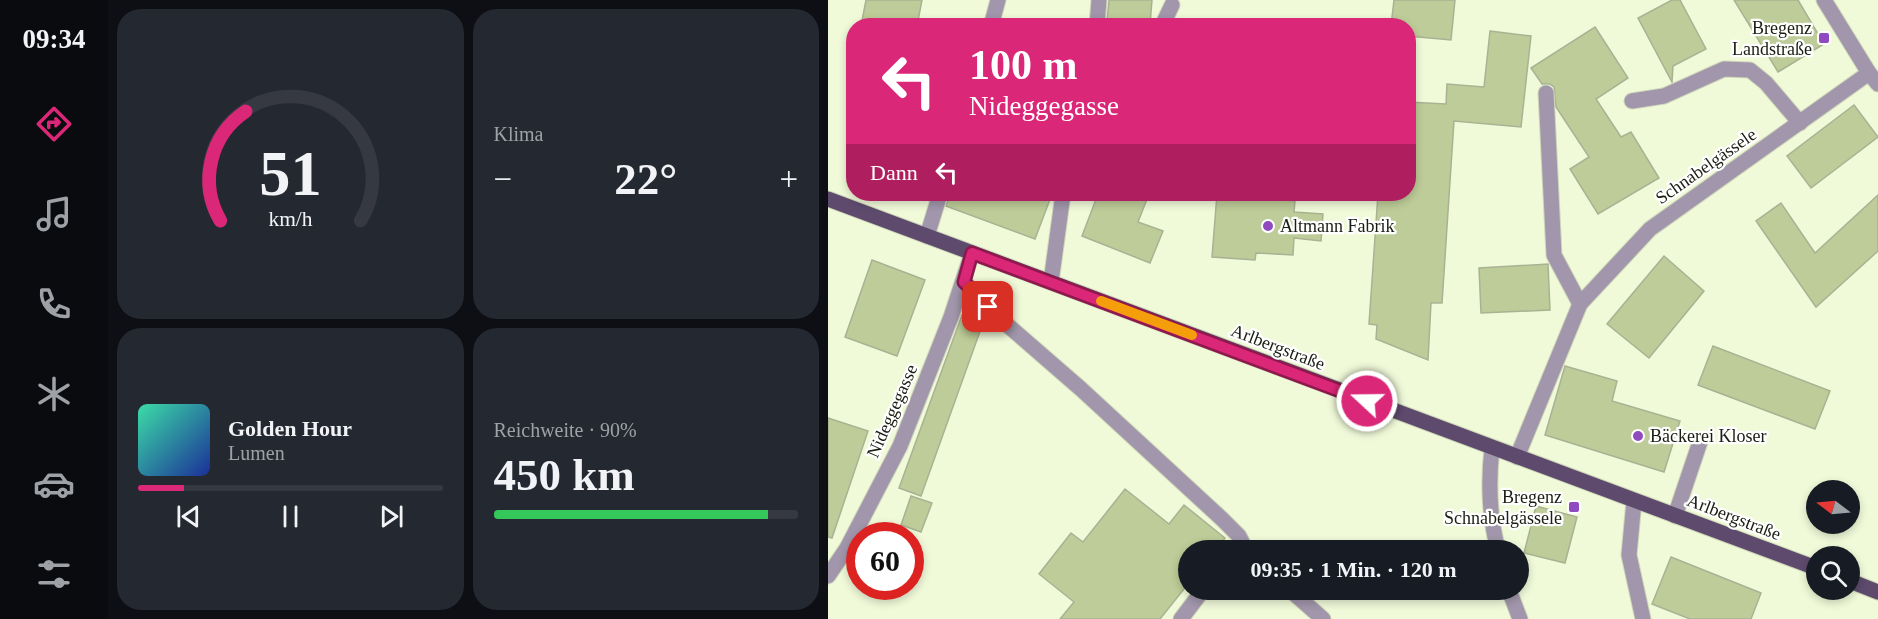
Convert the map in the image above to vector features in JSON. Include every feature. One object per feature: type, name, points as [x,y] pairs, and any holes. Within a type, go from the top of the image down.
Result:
[{"type":"main road","name":"Arlbergstraße","points":[[828,199],[1806,564]]},
{"type":"main road","points":[[1860,585],[1878,592]]},
{"type":"street","points":[[993,18],[998,0]]},
{"type":"street","points":[[1098,18],[1100,0]]},
{"type":"street","points":[[1824,0],[1873,79]]},
{"type":"street","points":[[1166,18],[1172,5]]},
{"type":"street","points":[[1632,101],[1664,96],[1724,69],[1750,70],[1766,83],[1800,123]]},
{"type":"street","name":"Schnabelgässele","points":[[1517,457],[1580,304],[1650,229],[1800,123],[1873,79]]},
{"type":"street","points":[[1546,93],[1554,255],[1580,304]]},
{"type":"street","points":[[927,236],[938,201]]},
{"type":"street","points":[[1051,282],[1062,201]]},
{"type":"street","name":"Nideggegasse","points":[[828,576],[847,548],[900,446],[964,282],[972,253]]},
{"type":"street","points":[[964,282],[997,316],[1081,389],[1227,524],[1240,540]]},
{"type":"street","points":[[1675,516],[1700,442]]},
{"type":"street","points":[[1492,448],[1489,471],[1491,523],[1495,540]]},
{"type":"street","points":[[1634,501],[1629,555],[1643,619]]},
{"type":"street","points":[[1180,619],[1195,600]]},
{"type":"street","points":[[1301,600],[1323,619]]},
{"type":"street","points":[[1513,600],[1520,619]]},
{"type":"building","points":[[866,0],[922,0],[919,18],[863,18]]},
{"type":"building","points":[[1109,0],[1152,0],[1151,18],[1107,18]]},
{"type":"building","points":[[1394,0],[1455,0],[1451,40],[1416,37],[1416,18],[1392,18]]},
{"type":"building","points":[[1672,0],[1680,0],[1706,49],[1673,66],[1672,82],[1638,18]]},
{"type":"building","points":[[1734,0],[1798,0],[1824,44],[1778,72]]},
{"type":"building","points":[[1595,27],[1628,78],[1596,99],[1621,137],[1631,132],[1659,178],[1598,214],[1570,169],[1589,157],[1556,107],[1554,87],[1550,84],[1542,84],[1531,68]]},
{"type":"building","points":[[1490,31],[1531,36],[1521,127],[1454,121],[1442,303],[1431,303],[1428,360],[1376,339],[1377,325],[1369,324],[1378,201],[1416,201],[1416,102],[1446,104],[1447,84],[1484,87]]},
{"type":"building","points":[[1854,105],[1878,137],[1811,188],[1787,156]]},
{"type":"building","points":[[1878,195],[1878,251],[1816,307],[1756,221],[1781,203],[1815,253]]},
{"type":"building","points":[[948,201],[1049,201],[1035,239],[946,206]]},
{"type":"building","points":[[1095,201],[1146,201],[1138,222],[1163,231],[1150,263],[1082,236]]},
{"type":"building","name":"Altmann Fabrik","points":[[1216,201],[1295,201],[1294,212],[1323,214],[1321,241],[1294,238],[1293,255],[1256,253],[1255,260],[1212,257]]},
{"type":"building","points":[[1664,256],[1704,291],[1649,358],[1607,324]]},
{"type":"building","points":[[872,260],[925,280],[897,356],[845,337]]},
{"type":"building","points":[[1548,264],[1550,310],[1481,313],[1479,268]]},
{"type":"building","points":[[962,315],[983,323],[921,496],[899,488]]},
{"type":"building","points":[[1713,346],[1830,391],[1815,429],[1698,385]]},
{"type":"building","points":[[1565,366],[1617,381],[1612,401],[1680,421],[1664,472],[1545,435]]},
{"type":"building","points":[[828,418],[868,431],[832,538],[828,537]]},
{"type":"building","points":[[1125,489],[1169,524],[1184,505],[1225,538],[1223,540],[1178,540],[1178,596],[1160,619],[1060,619],[1074,602],[1039,574],[1071,533],[1083,542]]},
{"type":"building","points":[[911,496],[932,503],[924,524],[924,522],[902,522]]},
{"type":"building","points":[[1536,506],[1577,517],[1565,563],[1529,554],[1527,540]]},
{"type":"building","points":[[1671,557],[1761,593],[1751,619],[1690,619],[1652,604]]},
{"type":"slow traffic","points":[[1101,301],[1192,335]]},
{"type":"place","name":"Bregenz Landstraße","points":[[1824,38]]},
{"type":"place","name":"Altmann Fabrik","points":[[1268,226]]},
{"type":"place","name":"Bäckerei Kloser","points":[[1638,436]]},
{"type":"place","name":"Bregenz Schnabelgässele","points":[[1574,507]]},
{"type":"route","points":[[988,307],[964,282],[972,253],[1367,401]]}]
